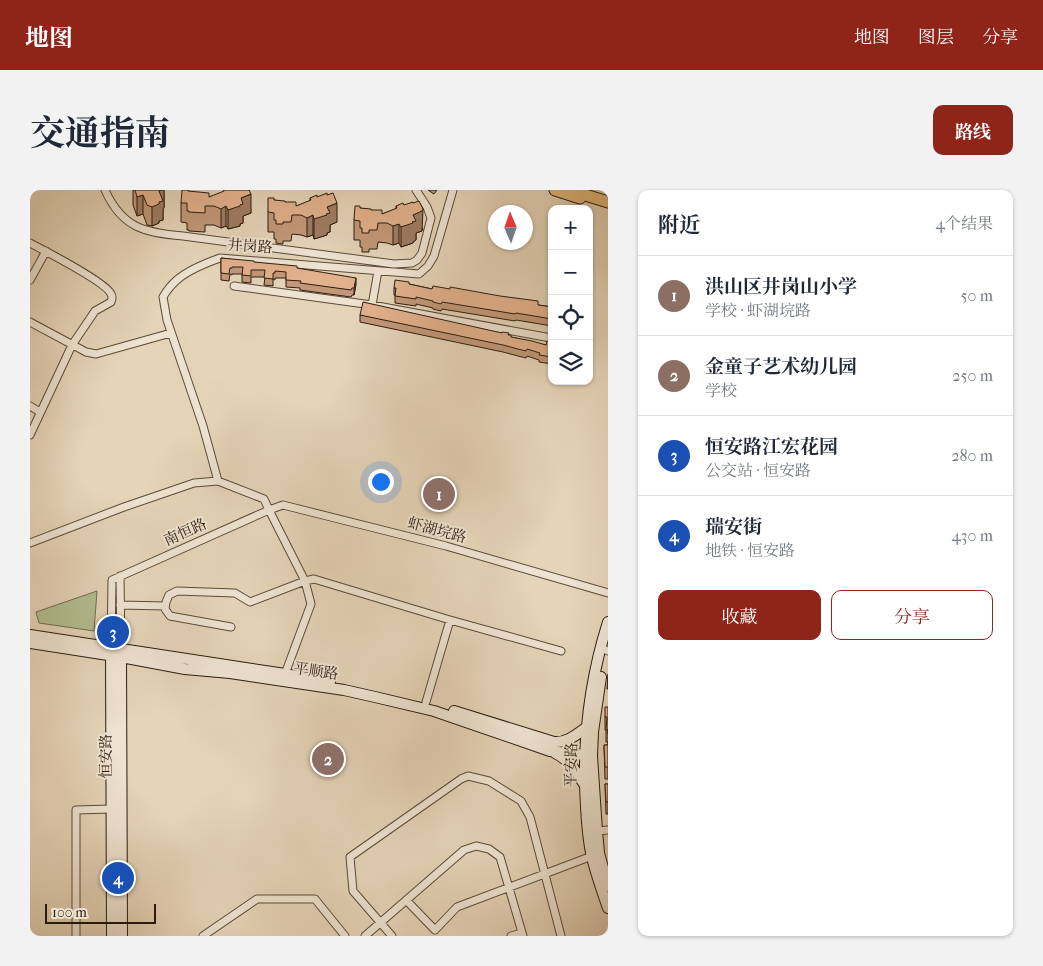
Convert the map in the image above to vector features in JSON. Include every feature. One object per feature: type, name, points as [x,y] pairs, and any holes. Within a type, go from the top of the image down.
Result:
[{"type":"main road","points":[[555,190],[608,206]]},
{"type":"main road","points":[[569,190],[608,202]]},
{"type":"main road","name":"平安路","points":[[608,622],[596,667],[587,727],[588,755],[597,831],[601,860],[608,886]]},
{"type":"main road","name":"平顺路","points":[[30,634],[185,669],[230,673],[375,696],[434,711],[550,751],[588,755]]},
{"type":"main road","name":"平顺路","points":[[30,643],[285,674],[375,690],[426,702],[554,742],[568,740],[587,727]]},
{"type":"main road","name":"平安路","points":[[607,648],[596,704],[585,784],[588,831],[592,856],[608,908]]},
{"type":"main road","name":"恒安路","points":[[112,936],[112,809],[116,652]]},
{"type":"main road","name":"恒安路","points":[[116,652],[122,936]]},
{"type":"main road","points":[[550,751],[565,759],[585,784]]},
{"type":"street","points":[[106,190],[111,203],[125,219],[134,226],[156,234],[394,264],[408,264],[417,260],[422,253],[430,218],[427,207],[416,190]]},
{"type":"street","name":"井岗路","points":[[218,481],[203,426],[167,320],[162,297],[178,278],[220,258],[419,274],[428,266],[434,256],[453,190]]},
{"type":"street","points":[[30,242],[101,283],[111,293],[112,302],[95,311],[72,345],[30,435]]},
{"type":"street","points":[[30,280],[46,251]]},
{"type":"street","points":[[372,304],[378,272]]},
{"type":"street","points":[[234,286],[372,304],[548,337]]},
{"type":"street","points":[[30,322],[86,352],[96,354],[171,333]]},
{"type":"street","points":[[30,406],[40,412]]},
{"type":"street","points":[[30,543],[124,507],[194,483],[218,481],[264,499],[306,581],[311,604],[285,674]]},
{"type":"street","name":"虾湖垸路","points":[[269,510],[283,505],[446,546],[608,593]]},
{"type":"street","name":"南恒路","points":[[112,580],[269,510]]},
{"type":"street","name":"恒安路","points":[[116,652],[120,605],[120,576]]},
{"type":"street","points":[[231,627],[170,616],[165,609],[169,595],[177,591],[235,593],[250,602],[314,579],[561,651]]},
{"type":"street","name":"恒安路","points":[[112,580],[116,652]]},
{"type":"street","points":[[120,605],[165,606]]},
{"type":"street","points":[[426,702],[450,620]]},
{"type":"street","points":[[392,936],[352,891],[350,857],[461,778],[468,776],[489,781],[521,800],[530,817],[561,936]]},
{"type":"street","points":[[76,936],[76,810],[112,809]]},
{"type":"street","points":[[597,831],[608,830]]},
{"type":"street","points":[[365,936],[464,850],[476,846],[490,849],[500,858],[522,934],[511,936]]},
{"type":"street","points":[[406,900],[435,930],[457,907],[592,856]]},
{"type":"street","points":[[203,936],[258,899],[315,899],[345,936]]},
{"type":"green space","points":[[97,591],[94,631],[39,623],[36,612]]},
{"type":"building","points":[[135,190],[161,190],[159,191],[163,201],[152,207],[147,205],[143,195],[137,197]]},
{"type":"building","points":[[182,190],[209,193],[209,197],[224,190],[249,190],[251,194],[241,198],[243,204],[240,206],[228,210],[226,206],[221,209],[214,206],[205,206],[205,213],[187,211],[187,203],[181,203]]},
{"type":"building","points":[[327,193],[327,195],[333,193],[337,203],[327,207],[330,213],[327,215],[314,219],[313,215],[307,218],[301,215],[292,215],[291,222],[276,224],[274,213],[268,212],[268,198],[285,202],[296,202],[296,206],[311,200],[310,198],[317,195],[317,197]]},
{"type":"building","points":[[419,201],[423,209],[413,215],[416,221],[401,227],[399,224],[393,226],[387,223],[378,223],[377,230],[369,230],[369,233],[362,233],[360,221],[354,220],[355,206],[371,210],[382,210],[382,214],[397,208],[396,206],[403,203],[404,205]]},
{"type":"building","points":[[221,258],[297,266],[297,268],[356,278],[354,288],[351,290],[286,280],[286,272],[275,271],[273,279],[264,278],[265,270],[251,270],[251,276],[242,275],[243,267],[230,268],[229,274],[221,273]]},
{"type":"building","points":[[395,280],[432,289],[433,286],[450,289],[450,287],[538,301],[538,305],[548,306],[548,318],[442,302],[441,304],[416,297],[416,299],[395,296],[396,288],[394,288]]},
{"type":"building","points":[[363,302],[509,333],[508,335],[511,335],[511,337],[546,345],[547,341],[548,356],[539,355],[540,353],[527,349],[526,351],[360,315]]},
{"type":"building","points":[[605,707],[608,707],[608,730],[606,730],[607,717],[605,717]]},
{"type":"building","points":[[604,745],[608,745],[608,767],[605,767]]},
{"type":"building","points":[[605,784],[608,784],[608,802],[606,802]]},
{"type":"place","name":"洪山区井岗山小学","points":[[439,494]]},
{"type":"place","name":"恒安路江宏花园","points":[[113,632]]},
{"type":"place","name":"金童子艺术幼儿园","points":[[328,759]]},
{"type":"place","name":"瑞安街","points":[[118,878]]}]
